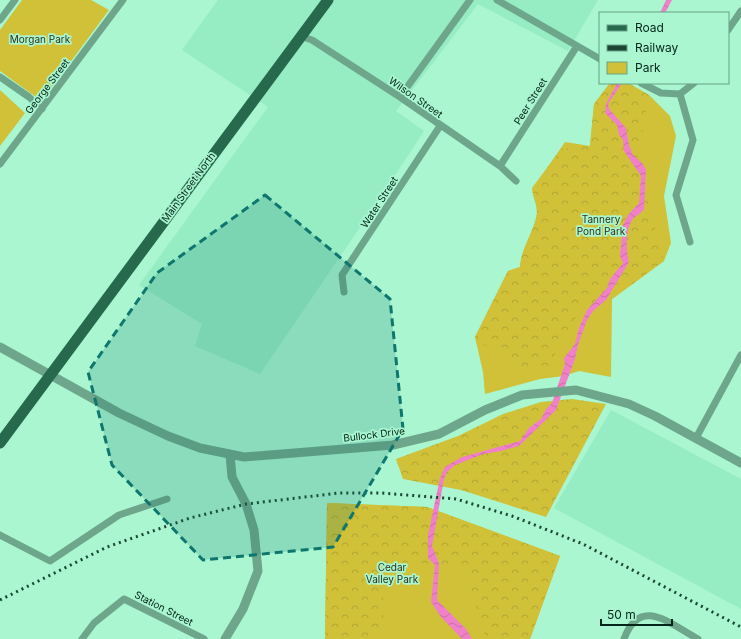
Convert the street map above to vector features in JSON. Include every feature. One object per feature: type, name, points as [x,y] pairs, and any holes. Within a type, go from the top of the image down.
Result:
[{"type":"main road","name":"Main Street North","points":[[0,443],[328,0]]},
{"type":"street","points":[[0,20],[15,0]]},
{"type":"street","name":"George Street","points":[[0,164],[123,0]]},
{"type":"street","points":[[400,97],[470,0]]},
{"type":"street","points":[[496,0],[599,58]]},
{"type":"street","points":[[729,29],[741,11]]},
{"type":"street","name":"Wilson Street","points":[[300,36],[312,40],[400,97],[500,166],[516,181]]},
{"type":"street","name":"Peer Street","points":[[500,166],[577,46]]},
{"type":"street","points":[[0,77],[42,109]]},
{"type":"street","points":[[643,84],[661,92],[680,94],[693,84]]},
{"type":"street","points":[[680,94],[693,140],[676,195],[678,208],[690,242]]},
{"type":"street","name":"Water Street","points":[[344,292],[342,275],[440,126]]},
{"type":"street","name":"Bullock Drive","points":[[0,347],[120,413],[168,436],[184,443],[244,457],[393,445],[439,434],[506,401],[522,396],[542,392],[576,390],[628,404],[655,416],[741,462]]},
{"type":"street","points":[[696,438],[741,354]]},
{"type":"street","points":[[225,639],[243,609],[258,571],[254,530],[246,504],[232,477],[230,454]]},
{"type":"street","points":[[0,535],[50,561],[118,514],[166,499]]},
{"type":"street","name":"Station Street","points":[[82,639],[94,623],[124,599],[204,639]]},
{"type":"street","points":[[624,639],[627,630],[636,618],[644,615],[655,616],[698,639]]},
{"type":"highlighted area","points":[[265,195],[390,299],[403,429],[333,547],[203,560],[112,465],[88,372],[157,273]]},
{"type":"shaded area","points":[[218,0],[598,0],[568,51],[478,4],[396,111],[424,131],[260,374],[195,346],[202,324],[139,285],[268,107],[182,50]]},
{"type":"shaded area","points":[[611,410],[741,479],[741,609],[554,508]]},
{"type":"green space","name":"Morgan Park","points":[[22,0],[91,0],[109,10],[46,95],[36,97],[0,71],[0,30]]},
{"type":"green space","name":"Tannery Pond Park","points":[[609,84],[630,84],[649,95],[670,116],[676,136],[664,196],[671,243],[664,261],[612,299],[611,377],[579,371],[564,376],[540,379],[485,394],[483,372],[475,337],[508,271],[520,267],[523,253],[536,219],[537,209],[532,190],[565,142],[590,146],[594,104]]},
{"type":"green space","name":"Tannery Pond Park","points":[[609,84],[630,84],[649,95],[637,161],[664,261],[612,299],[580,310],[545,373],[518,366],[501,346],[477,345],[475,337],[508,271],[520,267],[523,253],[537,213],[532,188],[561,149],[590,146],[594,104]]},
{"type":"green space","points":[[0,90],[25,113],[0,146]]},
{"type":"green space","points":[[572,399],[606,404],[546,517],[461,490],[403,479],[396,459],[458,436],[503,414],[541,402]]},
{"type":"green space","name":"Cedar Valley Park","points":[[327,503],[427,507],[560,556],[530,639],[325,639]]},
{"type":"green space","name":"Cedar Valley Park","points":[[327,503],[427,507],[560,556],[530,639],[486,639],[468,580],[453,565],[398,562],[378,583],[385,604],[380,639],[325,639]]},
{"type":"water","points":[[666,0],[672,0],[666,12],[660,12]]},
{"type":"water","points":[[616,84],[621,84],[608,104],[609,109],[626,128],[629,145],[633,155],[643,164],[646,170],[644,209],[630,223],[627,234],[627,252],[629,262],[606,300],[593,311],[587,320],[578,345],[575,359],[556,410],[519,446],[483,454],[455,465],[447,472],[444,479],[432,546],[439,563],[437,600],[466,629],[472,639],[462,639],[441,617],[431,602],[435,565],[428,558],[428,535],[440,478],[445,467],[462,457],[520,441],[529,428],[541,419],[546,409],[552,403],[565,364],[564,358],[575,344],[579,328],[587,310],[607,288],[610,279],[623,263],[620,256],[623,225],[628,215],[639,203],[641,176],[624,151],[623,140],[619,135],[617,125],[605,113],[606,104]]},
{"type":"railway","points":[[0,600],[107,547],[190,518],[246,504],[339,493],[382,493],[456,499],[512,516],[583,544],[741,627]]}]
